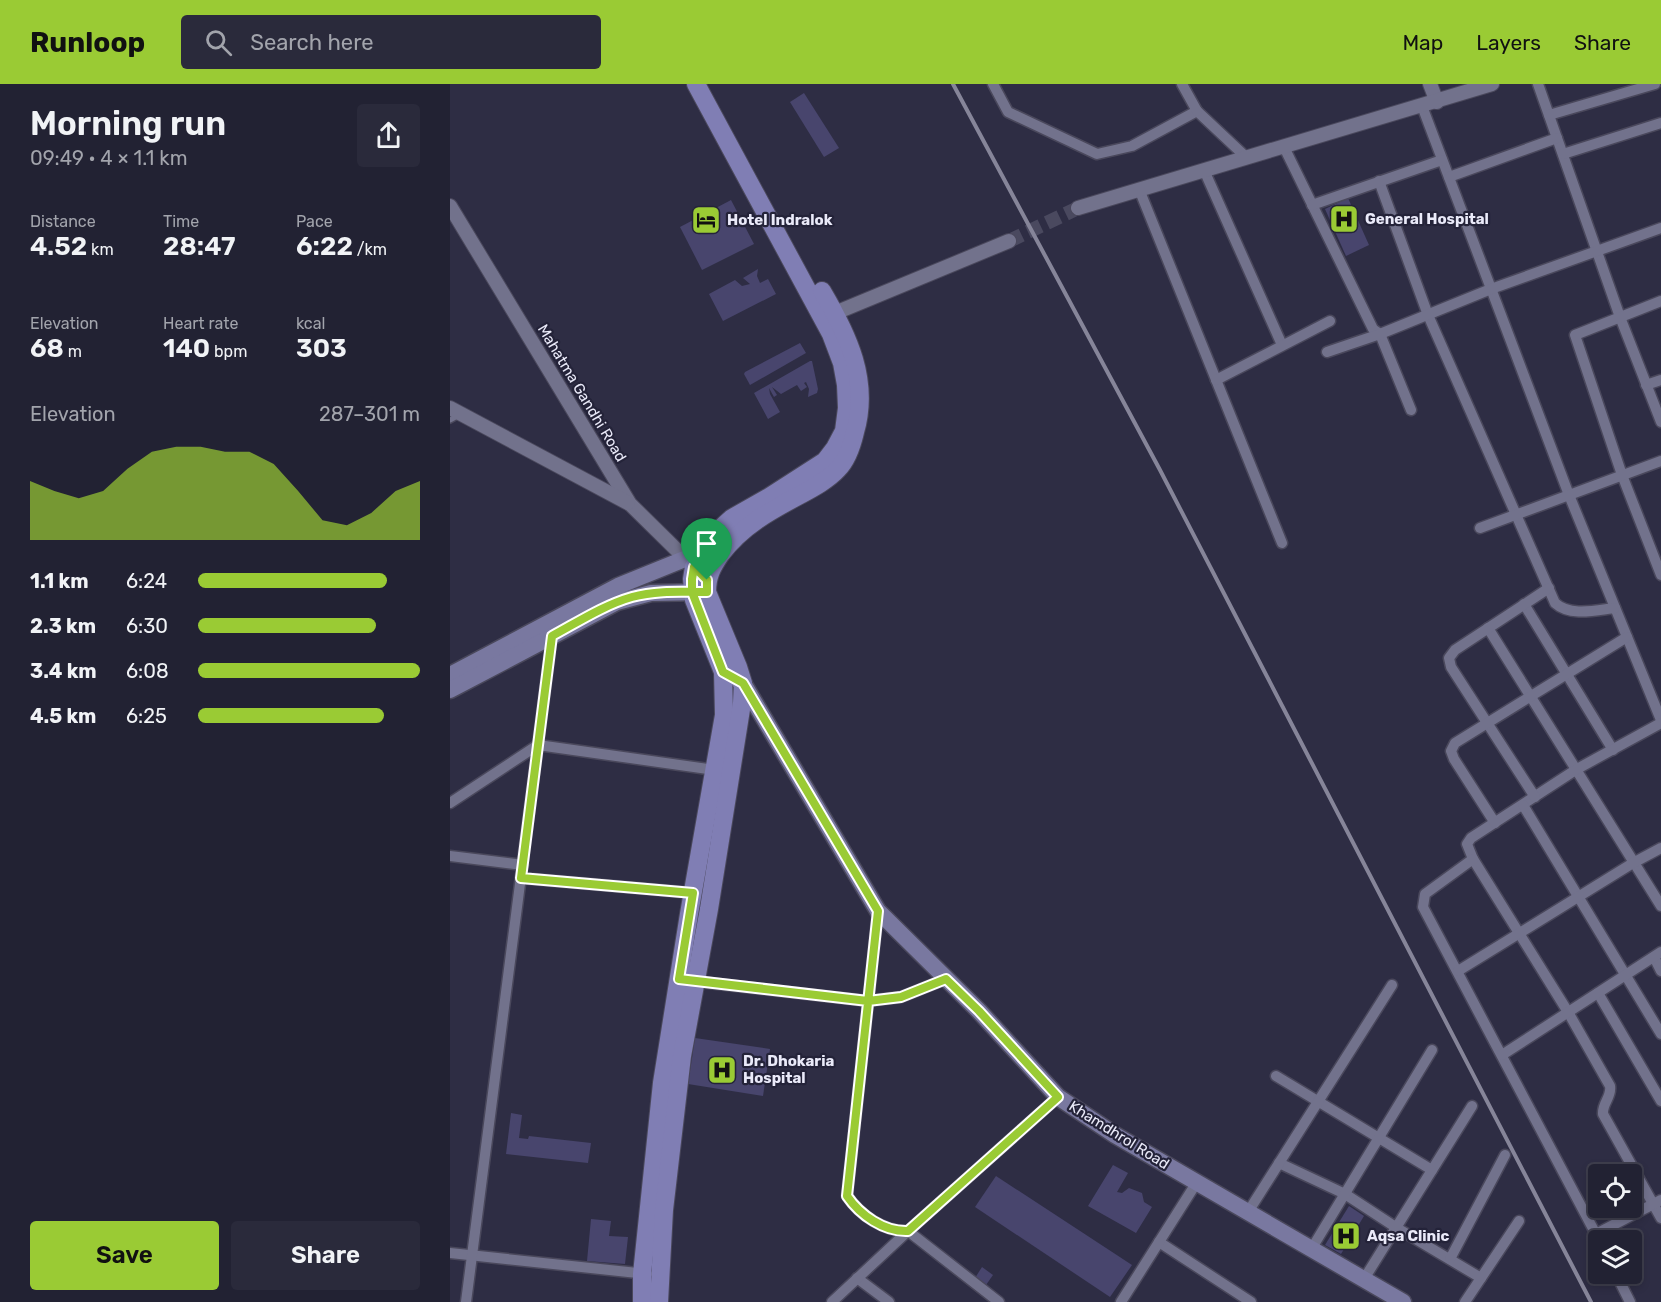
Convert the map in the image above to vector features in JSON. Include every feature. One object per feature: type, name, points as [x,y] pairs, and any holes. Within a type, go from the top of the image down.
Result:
[{"type":"main road","points":[[450,675],[543,628],[618,586],[690,563],[727,523],[825,461],[844,431],[847,408],[846,385],[842,363],[831,334],[696,84]]},
{"type":"main road","points":[[642,1302],[651,1275],[664,1210],[682,1056],[693,893],[724,715],[723,672],[702,588],[712,567],[730,542],[754,520],[817,485],[838,469],[851,448],[861,413],[861,391],[857,366],[835,313],[802,258],[709,84]]},
{"type":"main road","points":[[687,980],[742,703],[743,683],[702,588],[692,579],[690,563]]},
{"type":"main road","points":[[450,690],[617,602],[651,593],[702,588]]},
{"type":"main road","points":[[723,672],[743,683]]},
{"type":"main road","name":"Khamdhrol Road","points":[[743,683],[878,911],[979,1011],[1058,1097],[1115,1135],[1403,1302]]},
{"type":"main road","points":[[651,1275],[659,1302]]},
{"type":"street","points":[[993,84],[1008,112],[1097,154],[1132,147],[1197,111]]},
{"type":"street","points":[[1182,84],[1197,111],[1247,158]]},
{"type":"street","points":[[1430,84],[1437,102]]},
{"type":"street","points":[[1078,208],[1492,84]]},
{"type":"street","points":[[1538,84],[1620,317],[1661,422]]},
{"type":"street","points":[[1549,115],[1655,84]]},
{"type":"street","points":[[1422,106],[1569,495],[1661,722],[1577,770],[1471,838],[1467,844],[1473,859],[1568,1012],[1610,1086],[1610,1094],[1603,1107],[1603,1114],[1657,1202],[1661,1218]]},
{"type":"street","points":[[1563,154],[1661,123]]},
{"type":"street","points":[[1449,177],[1557,138]]},
{"type":"street","points":[[1284,147],[1373,329],[1380,334],[1411,410]]},
{"type":"street","points":[[1312,205],[1442,160]]},
{"type":"street","points":[[1204,170],[1282,345]]},
{"type":"street","points":[[1380,181],[1428,315],[1555,603],[1561,609],[1571,611],[1615,608]]},
{"type":"street","points":[[1139,189],[1282,543]]},
{"type":"street","name":"Mahatma Gandhi Road","points":[[450,206],[630,504],[690,563]]},
{"type":"street","points":[[1328,352],[1661,228]]},
{"type":"street","points":[[835,313],[1009,240]]},
{"type":"street","points":[[1661,302],[1575,335],[1622,475],[1661,575]]},
{"type":"street","points":[[1216,380],[1329,321]]},
{"type":"street","points":[[1646,385],[1661,380]]},
{"type":"street","points":[[454,414],[630,504]]},
{"type":"street","points":[[1480,528],[1661,461]]},
{"type":"street","points":[[1535,797],[1451,667],[1449,658],[1455,650],[1549,588]]},
{"type":"street","points":[[1524,604],[1613,750]]},
{"type":"street","points":[[1488,628],[1661,906]]},
{"type":"street","points":[[466,1302],[552,636]]},
{"type":"street","points":[[1495,823],[1454,759],[1451,751],[1455,743],[1627,637]]},
{"type":"street","points":[[450,802],[538,745],[715,770]]},
{"type":"street","points":[[1523,805],[1661,1034]]},
{"type":"street","points":[[1458,971],[1661,848]]},
{"type":"street","points":[[450,856],[523,866]]},
{"type":"street","points":[[1473,859],[1425,894],[1422,901],[1423,907],[1594,1230]]},
{"type":"street","points":[[521,878],[693,893]]},
{"type":"street","points":[[878,911],[847,1196],[854,1205],[886,1228],[908,1231],[999,1302]]},
{"type":"street","points":[[1502,1055],[1657,955],[1661,970]]},
{"type":"street","points":[[687,980],[868,1001],[901,997],[946,979]]},
{"type":"street","points":[[1248,1212],[1392,985]]},
{"type":"street","points":[[1598,993],[1659,1091]]},
{"type":"street","points":[[1312,1248],[1432,1050]]},
{"type":"street","points":[[1276,1076],[1432,1170]]},
{"type":"street","points":[[832,1302],[1058,1097]]},
{"type":"street","points":[[1364,1280],[1472,1107]]},
{"type":"street","points":[[1449,1259],[1505,1155]]},
{"type":"street","points":[[1279,1163],[1345,1194],[1396,1228],[1481,1278]]},
{"type":"street","points":[[1121,1302],[1197,1182]]},
{"type":"street","points":[[1610,1230],[1657,1202]]},
{"type":"street","points":[[1465,1302],[1519,1221]]},
{"type":"street","points":[[1160,1242],[1251,1302]]},
{"type":"street","points":[[450,1253],[651,1275]]},
{"type":"street","points":[[857,1278],[889,1302]]},
{"type":"street","points":[[1621,1284],[1630,1302]]},
{"type":"building","points":[[804,93],[839,148],[824,157],[790,102]]},
{"type":"building","points":[[1348,198],[1369,245],[1346,256],[1325,209]]},
{"type":"building","points":[[731,200],[754,244],[702,270],[680,227]]},
{"type":"building","points":[[758,269],[757,276],[760,283],[768,279],[776,294],[723,321],[709,294],[735,280],[742,286],[750,284],[743,278]]},
{"type":"building","points":[[800,343],[806,353],[750,385],[745,372]]},
{"type":"building","points":[[812,361],[817,393],[808,397],[809,389],[806,382],[804,383],[807,387],[801,391],[797,385],[781,394],[772,387],[777,395],[774,397],[769,388],[780,412],[768,419],[754,393]]},
{"type":"building","points":[[695,1038],[770,1049],[763,1096],[688,1084]]},
{"type":"building","points":[[511,1113],[522,1115],[519,1138],[528,1139],[529,1136],[591,1143],[588,1163],[506,1154]]},
{"type":"building","points":[[1113,1165],[1128,1173],[1117,1192],[1122,1193],[1129,1188],[1142,1193],[1144,1202],[1152,1207],[1136,1233],[1088,1206]]},
{"type":"building","points":[[996,1176],[1132,1265],[1110,1297],[975,1207]]},
{"type":"building","points":[[1349,1206],[1364,1216],[1341,1254],[1325,1245]]},
{"type":"building","points":[[591,1219],[611,1221],[609,1236],[628,1237],[625,1264],[587,1261]]},
{"type":"building","points":[[982,1267],[993,1275],[986,1285],[975,1278]]},
{"type":"tunnel","points":[[1009,241],[1078,208]]},
{"type":"railway","points":[[953,84],[1160,470],[1591,1302]]},
{"type":"place","name":"General Hospital","points":[[1344,219]]},
{"type":"place","name":"Hotel Indralok","points":[[706,220]]},
{"type":"place","name":"Dr. Dhokaria Hospital","points":[[722,1070]]},
{"type":"place","name":"Aqsa Clinic","points":[[1346,1236]]},
{"type":"route","points":[[707,580],[694,567],[692,592],[698,613],[723,672],[743,683],[878,911],[868,1001],[847,1196],[866,1215],[886,1228],[908,1231],[1058,1097],[979,1011],[946,979],[901,997],[868,1001],[679,979],[693,893],[521,878],[552,636],[617,602],[635,596],[666,592],[692,592],[707,592],[707,580]]}]
